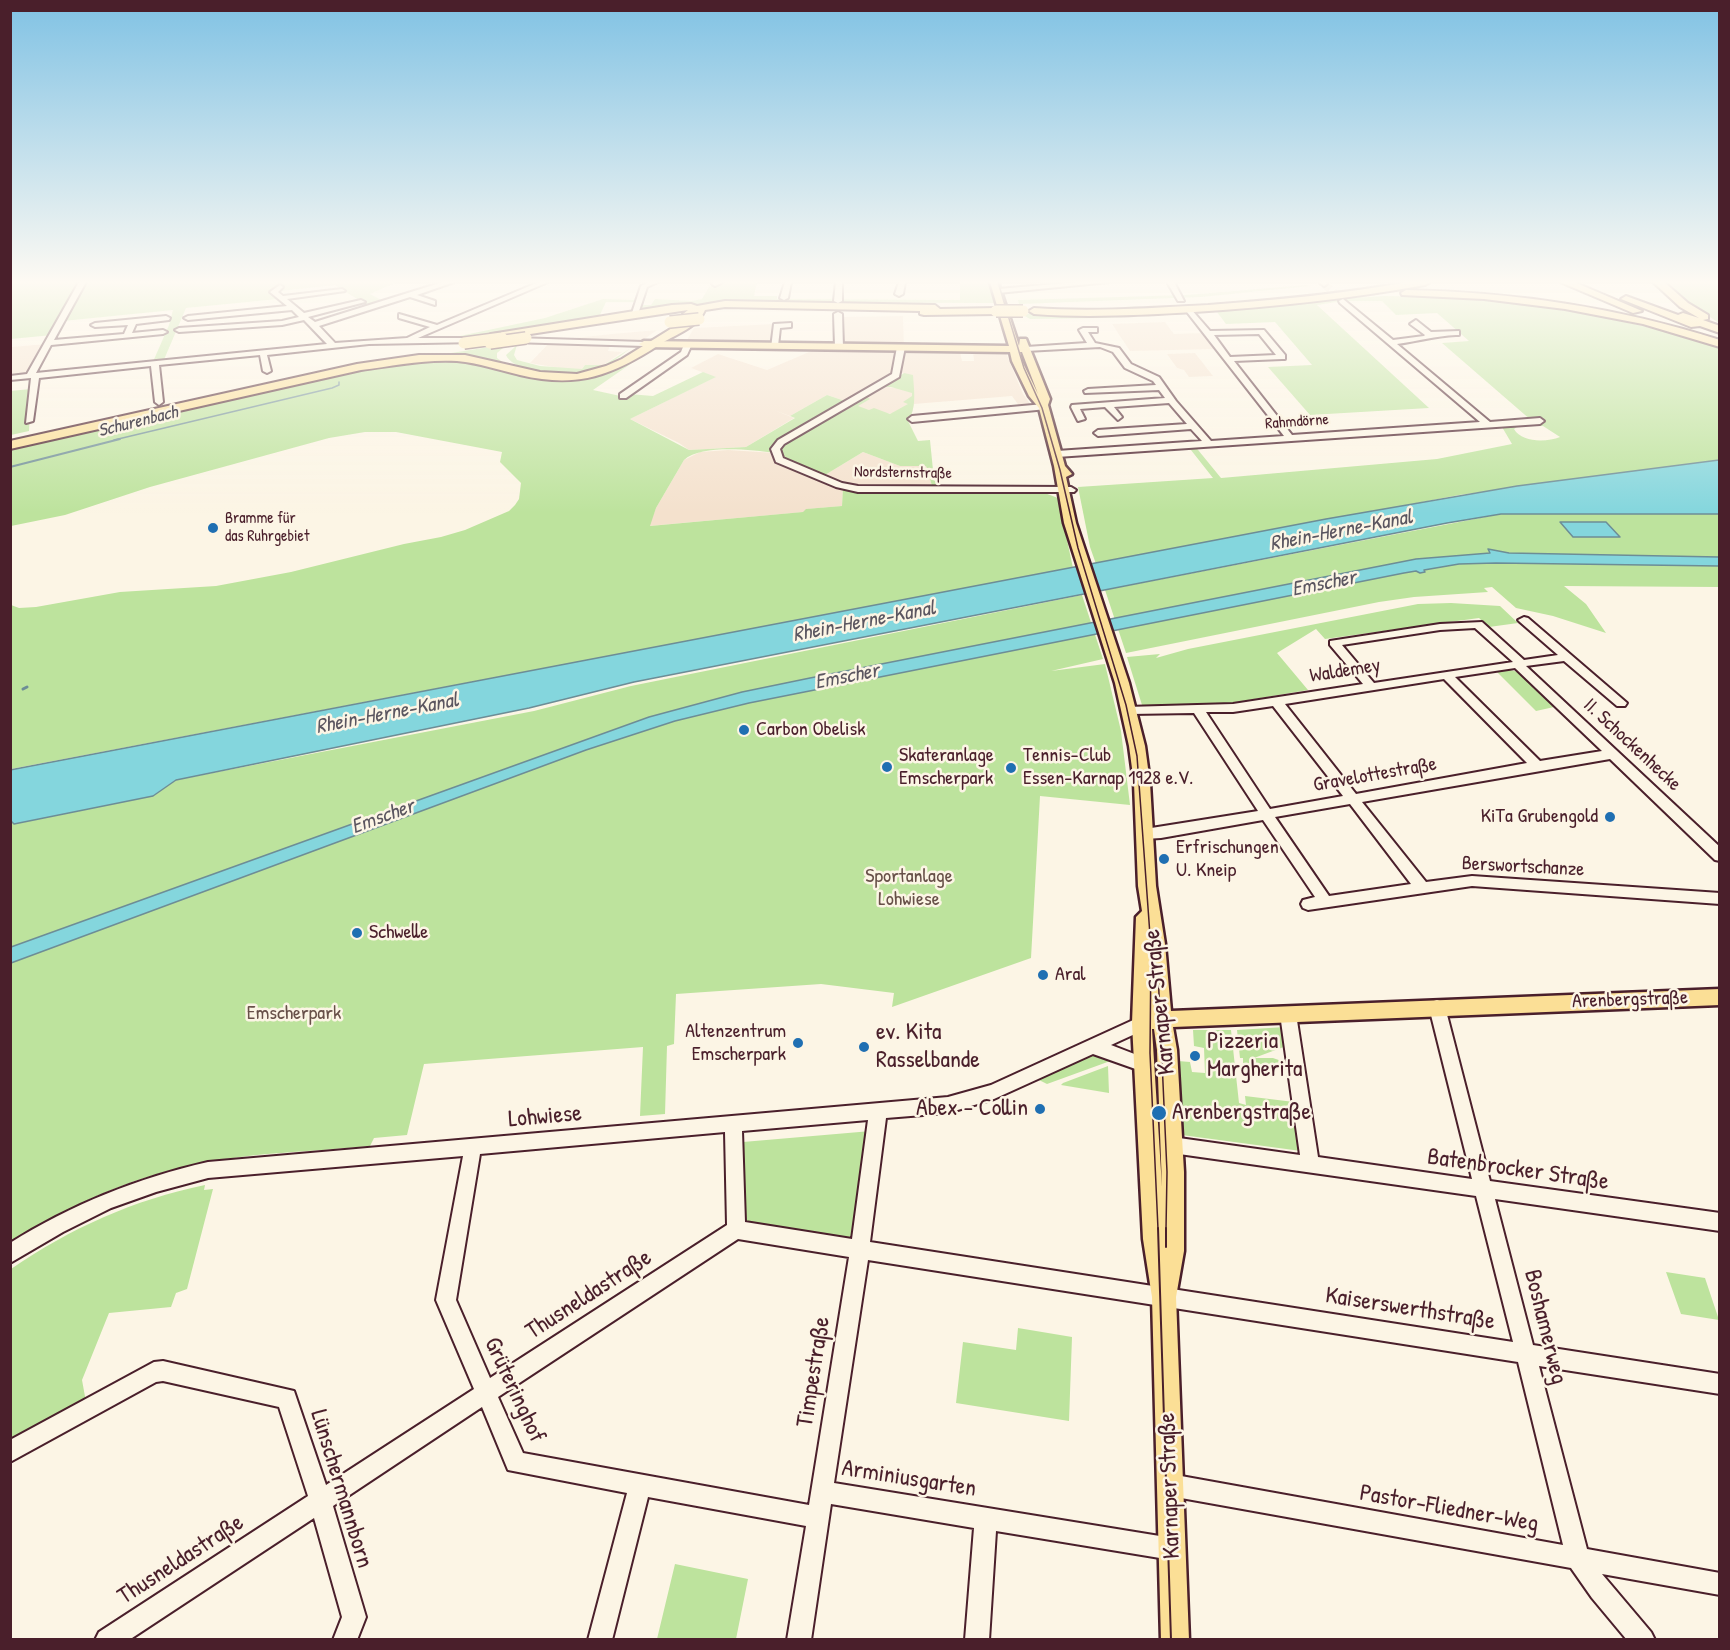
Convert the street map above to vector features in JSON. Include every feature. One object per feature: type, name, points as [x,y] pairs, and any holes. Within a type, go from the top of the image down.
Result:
[{"type":"highway","points":[[10,440],[381,359]]},
{"type":"highway","points":[[10,445],[396,359]]},
{"type":"highway","points":[[357,367],[420,359]]},
{"type":"highway","points":[[464,359],[491,363],[544,377],[574,378],[616,368],[629,359]]},
{"type":"highway","points":[[506,359],[539,372],[564,375],[604,369],[622,359]]},
{"type":"main road","points":[[1018,359],[1030,390],[1044,408]]},
{"type":"main road","name":"Karnaper Straße","points":[[1030,359],[1045,399],[1044,408],[1078,521],[1076,536],[1130,710],[1138,755],[1147,886],[1142,1023],[1154,1239],[1164,1297],[1175,1640]]},
{"type":"main road","name":"Karnaper Straße","points":[[1147,886],[1156,944],[1167,1050],[1172,1145],[1173,1251],[1164,1297]]},
{"type":"main road","name":"Arenbergstraße","points":[[1142,1023],[1163,1019],[1719,997]]},
{"type":"street","points":[[30,422],[32,376],[41,359]]},
{"type":"street","points":[[10,378],[204,359]]},
{"type":"street","points":[[264,359],[267,371]]},
{"type":"street","points":[[623,396],[675,359]]},
{"type":"street","name":"Nordsternstraße","points":[[899,359],[896,375],[781,442],[775,449],[779,460],[839,485],[858,489],[1067,490]]},
{"type":"street","points":[[1123,359],[1128,366],[1153,377],[1209,444]]},
{"type":"street","points":[[1228,359],[1290,438]]},
{"type":"street","points":[[1411,359],[1486,423]]},
{"type":"street","points":[[155,364],[159,402]]},
{"type":"street","points":[[1088,391],[1162,387]]},
{"type":"street","points":[[1081,419],[1075,407],[1171,400]]},
{"type":"street","points":[[1108,405],[1118,417]]},
{"type":"street","points":[[912,419],[1044,408]]},
{"type":"street","name":"Rahmdörne","points":[[1059,460],[1209,444],[1540,421]]},
{"type":"street","points":[[1098,433],[1195,426]]},
{"type":"street","points":[[1524,620],[1621,703]]},
{"type":"street","name":"II. Schockenhecke","points":[[1371,686],[1334,643],[1440,627],[1478,624],[1719,856]]},
{"type":"street","name":"Waldemey","points":[[1130,710],[1233,708],[1565,657]]},
{"type":"street","points":[[1446,675],[1536,766]]},
{"type":"street","points":[[1276,701],[1421,886]]},
{"type":"street","points":[[1198,710],[1326,902]]},
{"type":"street","name":"Gravelottestraße","points":[[1145,834],[1613,754]]},
{"type":"street","name":"Berswortschanze","points":[[1308,904],[1407,891],[1421,886],[1472,881],[1719,899]]},
{"type":"street","name":"Boshamerweg","points":[[1437,1007],[1578,1559],[1600,1590],[1643,1640]]},
{"type":"street","points":[[1288,1014],[1310,1165]]},
{"type":"street","name":"Lohwiese","points":[[10,1254],[82,1213],[123,1194],[175,1177],[243,1165],[948,1105],[977,1098],[1142,1023]]},
{"type":"street","points":[[1091,1046],[1144,1065]]},
{"type":"street","name":"Timpestraße","points":[[799,1640],[860,1249],[878,1112]]},
{"type":"street","points":[[733,1124],[736,1230],[1164,1297]]},
{"type":"street","name":"Batenbrocker Straße","points":[[1172,1145],[1719,1222]]},
{"type":"street","name":"Grüteringhof","points":[[473,1147],[446,1300],[516,1462],[819,1518]]},
{"type":"street","name":"Thusneldastraße","points":[[106,1640],[736,1230]]},
{"type":"street","name":"Kaiserswerthstraße","points":[[1164,1297],[1719,1384]]},
{"type":"street","name":"Lünschermannborn","points":[[10,1452],[154,1372],[163,1371],[287,1398],[354,1617],[345,1640]]},
{"type":"street","points":[[600,1640],[640,1485]]},
{"type":"street","name":"Pastor-Fliedner-Weg","points":[[1170,1485],[1719,1584]]},
{"type":"street","name":"Arminiusgarten","points":[[823,1492],[1172,1549]]},
{"type":"street","name":"Arminiusgarten","points":[[977,1640],[986,1519]]},
{"type":"shaded area","points":[[11,359],[39,359],[29,376],[11,378]]},
{"type":"shaded area","points":[[534,359],[612,359],[604,365],[585,365],[582,369],[565,369],[530,363]]},
{"type":"shaded area","points":[[708,359],[733,359],[767,370],[793,359],[894,359],[893,370],[899,367],[903,359],[974,361],[974,359],[1008,359],[1023,394],[1031,405],[1020,407],[1012,396],[914,404],[911,417],[851,407],[885,387],[896,388],[904,373],[897,373],[848,402],[827,395],[790,416],[774,410],[794,418],[746,447],[689,450],[630,419],[715,377],[691,368]]},
{"type":"shaded area","points":[[1171,359],[1200,359],[1213,376],[1189,377],[1184,370],[1177,368]]},
{"type":"shaded area","points":[[728,450],[775,453],[820,478],[863,452],[900,466],[926,466],[933,489],[843,487],[842,506],[807,509],[804,512],[649,526],[656,508],[684,460],[700,452]]},
{"type":"green space","points":[[154,359],[164,359],[163,362],[152,364]]},
{"type":"green space","points":[[445,359],[488,365],[539,379],[557,380],[609,373],[632,363],[593,390],[625,397],[629,394],[653,396],[703,372],[716,377],[630,419],[689,450],[746,447],[795,418],[790,416],[827,395],[848,402],[780,441],[775,453],[714,450],[692,455],[684,460],[656,508],[650,526],[803,512],[806,509],[842,506],[843,487],[1042,492],[1058,498],[1073,568],[11,769],[11,605],[19,608],[36,607],[120,592],[216,586],[291,572],[441,537],[465,530],[509,511],[519,499],[521,483],[500,462],[502,452],[396,432],[365,432],[329,438],[150,487],[65,515],[11,526],[10,449],[359,371]]},
{"type":"green space","points":[[484,359],[498,359],[504,363]]},
{"type":"green space","points":[[509,359],[540,366],[582,369],[585,365],[604,365],[615,359],[595,370],[561,373],[533,370],[511,362]]},
{"type":"green space","points":[[1307,359],[1376,359],[1429,408],[1310,415],[1268,367],[1312,365]]},
{"type":"green space","points":[[1460,359],[1719,359],[1719,460],[1459,495],[1096,564],[1090,547],[1078,487],[1213,478],[1187,445],[1194,445],[1221,478],[1437,459],[1512,444],[1502,427],[1515,425],[1517,427],[1514,429],[1518,434],[1529,439],[1548,440],[1560,437],[1543,426],[1524,425],[1532,421]]},
{"type":"green space","points":[[904,373],[913,375],[914,405],[908,421],[918,441],[930,440],[934,480],[943,489],[933,489],[926,466],[900,466],[863,452],[820,478],[785,463],[778,445],[846,405],[851,407],[867,397],[870,399],[858,406],[869,410],[874,408],[890,414],[908,404],[903,402],[912,396],[912,393],[885,387]]},
{"type":"green space","points":[[31,389],[29,431],[11,435],[10,391]]},
{"type":"green space","points":[[1501,514],[1719,514],[1719,587],[1564,586],[1586,604],[1606,633],[1553,616],[1516,608],[1492,587],[1484,588],[1488,592],[1379,602],[1126,653],[1105,590]]},
{"type":"green space","points":[[1082,595],[1103,659],[1051,671],[1105,664],[1121,731],[1130,805],[1040,796],[1031,958],[892,1007],[894,993],[821,984],[676,994],[674,1044],[667,1046],[665,1114],[640,1116],[643,1047],[424,1064],[407,1135],[374,1138],[370,1146],[237,1157],[168,1171],[98,1195],[53,1218],[11,1244],[10,821],[15,824],[153,796],[176,780],[534,711],[631,686]]},
{"type":"green space","points":[[1451,603],[1500,606],[1518,623],[1489,627],[1479,618],[1325,639],[1316,629],[1277,653],[1308,690],[1231,703],[1147,707],[1142,705],[1127,657],[1160,654],[1156,658],[1188,649],[1418,604]]},
{"type":"green space","points":[[1510,670],[1518,672],[1554,707],[1536,711],[1497,672]]},
{"type":"green space","points":[[1285,1027],[1289,1045],[1254,1058],[1273,1058],[1290,1064],[1287,1069],[1243,1064],[1243,1058],[1240,1058],[1237,1030]]},
{"type":"green space","points":[[1193,1030],[1231,1030],[1239,1103],[1246,1105],[1245,1096],[1294,1102],[1301,1151],[1182,1135],[1178,1061],[1190,1062],[1192,1072],[1205,1073],[1204,1048],[1194,1046]]},
{"type":"green space","points":[[1098,1053],[1113,1060],[1047,1084],[1037,1079]]},
{"type":"green space","points":[[1108,1066],[1109,1093],[1061,1085],[1063,1083]]},
{"type":"green space","points":[[871,1131],[855,1240],[745,1223],[743,1142]]},
{"type":"green space","points":[[205,1185],[204,1190],[213,1189],[187,1289],[176,1293],[171,1307],[109,1313],[82,1380],[86,1402],[11,1445],[11,1269],[56,1241],[104,1217],[178,1191]]},
{"type":"green space","points":[[1666,1272],[1705,1278],[1719,1320],[1681,1314]]},
{"type":"green space","points":[[1018,1328],[1072,1337],[1069,1421],[956,1403],[963,1342],[1016,1350]]},
{"type":"green space","points":[[675,1564],[748,1579],[736,1639],[657,1639]]},
{"type":"water","name":"Rhein-Herne-Kanal","points":[[1719,460],[1719,514],[1501,514],[1447,523],[634,682],[529,708],[176,780],[153,796],[14,824],[11,821],[10,770],[1326,519],[1517,486]]},
{"type":"water","points":[[1560,522],[1606,522],[1620,537],[1573,537]]},
{"type":"water","name":"Emscher","points":[[1488,549],[1509,553],[1719,557],[1719,566],[1459,564],[749,703],[675,721],[586,750],[11,963],[11,947],[649,717],[742,692],[810,678],[1416,559],[1490,553]]},
{"type":"waterway","name":"Schurenbach","points":[[114,440],[332,388],[339,385],[339,382]]},
{"type":"waterway","name":"Schurenbach","points":[[10,467],[120,439]]},
{"type":"waterway","points":[[23,689],[27,687]]},
{"type":"tram line","points":[[1021,359],[1042,408],[1060,470],[1078,548],[1126,705],[1137,756],[1151,949],[1150,1053],[1158,1229]]},
{"type":"tram line","points":[[1158,972],[1167,1172],[1166,1229]]},
{"type":"tram line","points":[[1158,1228],[1171,1640]]},
{"type":"tram line","points":[[1166,1229],[1166,1247]]},
{"type":"place","name":"Bramme für das Ruhrgebiet","points":[[213,528]]},
{"type":"place","name":"Carbon Obelisk","points":[[744,730]]},
{"type":"place","name":"Skateranlage Emscherpark","points":[[887,767]]},
{"type":"place","name":"Tennis-Club Essen-Karnap 1928 e.V.","points":[[1011,768]]},
{"type":"place","name":"KiTa Grubengold","points":[[1610,817]]},
{"type":"place","name":"Erfrischungen U. Kneip","points":[[1164,859]]},
{"type":"place","name":"Schwelle","points":[[357,933]]},
{"type":"place","name":"Aral","points":[[1043,975]]},
{"type":"place","name":"Altenzentrum Emscherpark","points":[[798,1043]]},
{"type":"place","name":"ev. Kita Rasselbande","points":[[864,1047]]},
{"type":"place","name":"Pizzeria Margherita","points":[[1195,1056]]},
{"type":"place","name":"Abex - Collin","points":[[1040,1109]]},
{"type":"place","name":"Arenbergstraße","points":[[1159,1113]]},
{"type":"park label","name":"Sportanlage Lohwiese","points":[[909,888]]},
{"type":"park label","name":"Emscherpark","points":[[294,1014]]}]
